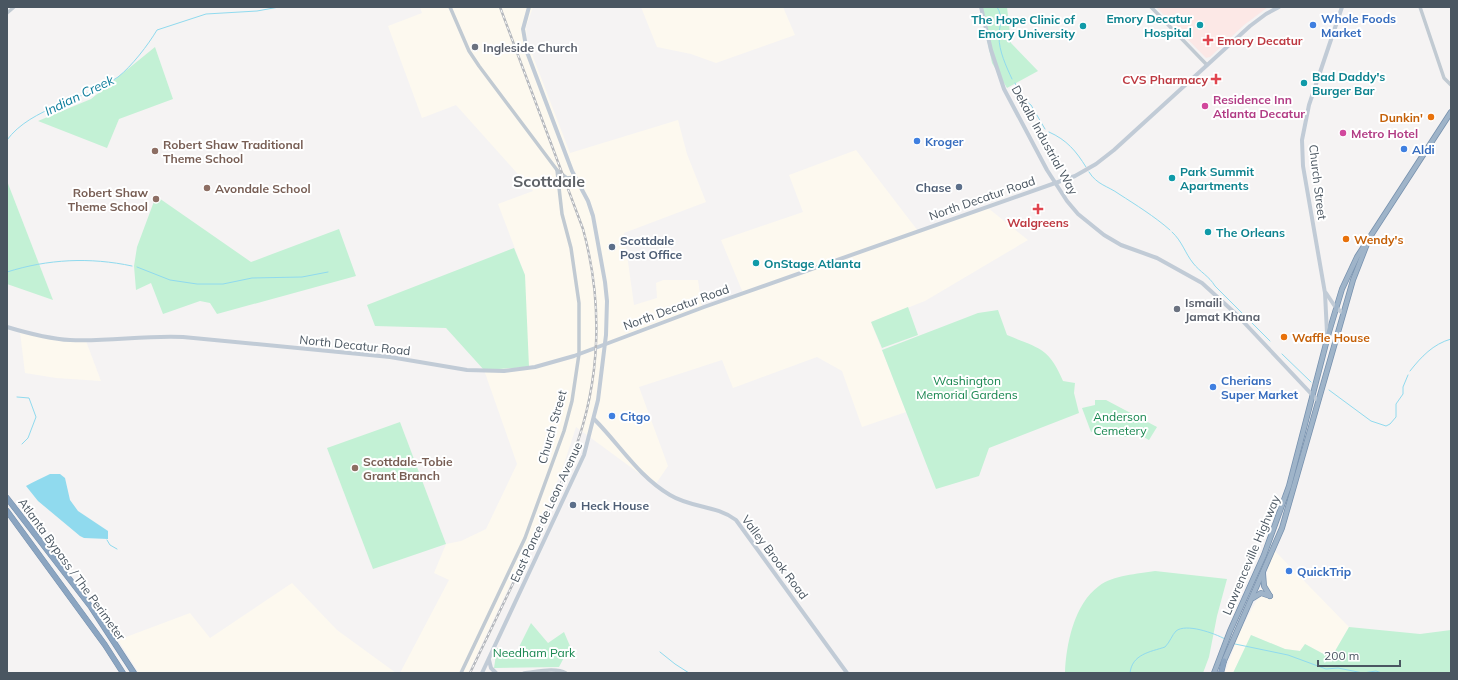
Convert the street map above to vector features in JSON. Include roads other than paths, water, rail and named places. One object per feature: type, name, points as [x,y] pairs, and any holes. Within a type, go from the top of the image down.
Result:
[{"type":"highway","points":[[1368,241],[1451,112]]},
{"type":"highway","name":"Lawrenceville Highway","points":[[1214,673],[1230,631],[1276,526],[1289,486],[1336,308],[1357,257],[1368,241]]},
{"type":"highway","name":"Lawrenceville Highway","points":[[1224,661],[1288,510],[1343,313],[1353,280],[1365,254],[1368,241]]},
{"type":"highway","name":"Atlanta Bypass / The Perimeter","points":[[7,498],[91,607],[134,673]]},
{"type":"highway","name":"Atlanta Bypass / The Perimeter","points":[[7,511],[105,645],[123,673]]},
{"type":"highway","points":[[1250,601],[1261,593],[1270,596],[1264,586],[1262,573]]},
{"type":"highway","points":[[1221,673],[1224,661]]},
{"type":"main road","name":"East Ponce de Leon Avenue","points":[[482,673],[579,470],[588,444],[594,419],[605,344],[607,301],[599,243],[590,207],[575,177],[527,52],[523,29],[530,7]]},
{"type":"main road","name":"Dekalb Industrial Way","points":[[981,7],[991,50],[1004,89],[1055,184],[1078,214],[1104,235],[1121,245],[1157,258],[1202,283],[1236,314],[1318,401]]},
{"type":"main road","name":"North Decatur Road","points":[[7,327],[51,338],[71,340],[157,336],[182,337],[390,357],[467,370],[504,371],[535,367],[579,354],[698,309],[1075,176],[1096,164],[1254,22],[1279,7]]},
{"type":"main road","name":"Church Street","points":[[1327,338],[1325,293],[1303,166],[1303,134],[1309,105],[1342,7]]},
{"type":"main road","name":"Church Street","points":[[1325,293],[1336,308],[1343,313]]},
{"type":"main road","name":"Valley Brook Road","points":[[594,419],[636,468],[655,485],[682,501],[722,512],[736,520],[847,673]]},
{"type":"main road","points":[[488,659],[491,668],[496,673]]},
{"type":"street","points":[[7,13],[14,7]]},
{"type":"street","points":[[450,7],[473,57],[557,170],[567,178],[575,177]]},
{"type":"street","points":[[1151,7],[1207,65]]},
{"type":"street","points":[[1420,7],[1444,78],[1451,84]]},
{"type":"street","name":"Church Street","points":[[461,673],[525,538],[567,421],[579,354],[577,283],[571,248],[562,214],[557,170]]},
{"type":"street","points":[[524,673],[552,670],[562,670],[566,673]]},
{"type":"water","points":[[50,474],[60,474],[65,478],[70,500],[78,511],[108,531],[108,539],[84,538],[80,536],[38,501],[26,486]]},
{"type":"waterway","name":"Indian Creek","points":[[7,140],[17,129],[30,119],[105,85],[118,77],[139,55],[157,30],[206,14],[257,11],[279,7]]},
{"type":"waterway","points":[[997,7],[1001,18],[999,37],[1000,48],[1012,79]]},
{"type":"waterway","points":[[1015,83],[1023,99],[1031,105],[1045,129]]},
{"type":"waterway","points":[[1049,132],[1070,146],[1086,167]]},
{"type":"waterway","points":[[1089,172],[1099,183],[1115,191],[1158,220],[1170,230]]},
{"type":"waterway","points":[[1172,232],[1196,266],[1270,341]]},
{"type":"waterway","points":[[7,272],[38,264],[69,261],[101,261],[132,266]]},
{"type":"waterway","points":[[137,267],[170,280],[197,284],[223,284],[252,278],[302,277],[328,272]]},
{"type":"waterway","points":[[1410,371],[1433,348],[1451,339]]},
{"type":"waterway","points":[[1282,354],[1311,382]]},
{"type":"waterway","points":[[1329,390],[1371,421],[1386,426],[1396,417],[1396,404],[1403,394],[1403,387],[1408,375]]},
{"type":"waterway","points":[[17,397],[29,398],[36,417],[28,438],[22,444]]},
{"type":"waterway","points":[[107,540],[110,545],[117,549]]},
{"type":"waterway","points":[[1130,673],[1131,667],[1138,658],[1148,652],[1165,647],[1176,631],[1181,629],[1193,628],[1225,639]]},
{"type":"waterway","points":[[1235,644],[1288,655],[1326,669],[1338,668],[1363,673],[1376,671],[1382,673]]},
{"type":"waterway","points":[[660,652],[689,673]]},
{"type":"railway","points":[[470,673],[570,464],[583,425],[590,397],[596,341],[594,285],[583,229],[500,7]]},
{"type":"place","name":"Emory Decatur Hospital","points":[[1200,25]]},
{"type":"place","name":"Whole Foods Market","points":[[1313,25]]},
{"type":"place","name":"The Hope Clinic of Emory University","points":[[1083,26]]},
{"type":"place","name":"Emory Decatur","points":[[1208,40]]},
{"type":"place","name":"Ingleside Church","points":[[475,47]]},
{"type":"place","name":"CVS Pharmacy","points":[[1216,79]]},
{"type":"place","name":"Bad Daddy's Burger Bar","points":[[1304,83]]},
{"type":"place","name":"Residence Inn Atlanta Decatur","points":[[1205,106]]},
{"type":"place","name":"Dunkin'","points":[[1431,117]]},
{"type":"place","name":"Metro Hotel","points":[[1343,133]]},
{"type":"place","name":"Kroger","points":[[917,141]]},
{"type":"place","name":"Aldi","points":[[1404,149]]},
{"type":"place","name":"Robert Shaw Traditional Theme School","points":[[155,151]]},
{"type":"place","name":"Park Summit Apartments","points":[[1172,178]]},
{"type":"place","name":"Chase","points":[[959,187]]},
{"type":"place","name":"Avondale School","points":[[207,188]]},
{"type":"place","name":"Robert Shaw Theme School","points":[[156,199]]},
{"type":"place","name":"Walgreens","points":[[1038,209]]},
{"type":"place","name":"The Orleans","points":[[1208,232]]},
{"type":"place","name":"Wendy's","points":[[1346,239]]},
{"type":"place","name":"Scottdale Post Office","points":[[612,247]]},
{"type":"place","name":"OnStage Atlanta","points":[[756,263]]},
{"type":"place","name":"Ismaili Jamat Khana","points":[[1177,309]]},
{"type":"place","name":"Waffle House","points":[[1284,337]]},
{"type":"place","name":"Cherians Super Market","points":[[1213,387]]},
{"type":"place","name":"Citgo","points":[[612,416]]},
{"type":"place","name":"Scottdale-Tobie Grant Branch","points":[[355,468]]},
{"type":"place","name":"Heck House","points":[[573,505]]},
{"type":"place","name":"QuickTrip","points":[[1289,571]]},
{"type":"district","name":"Scottdale","points":[[549,181]]},
{"type":"park label","name":"Washington Memorial Gardens","points":[[967,387]]},
{"type":"park label","name":"Anderson Cemetery","points":[[1120,423]]},
{"type":"park label","name":"Needham Park","points":[[534,652]]}]
